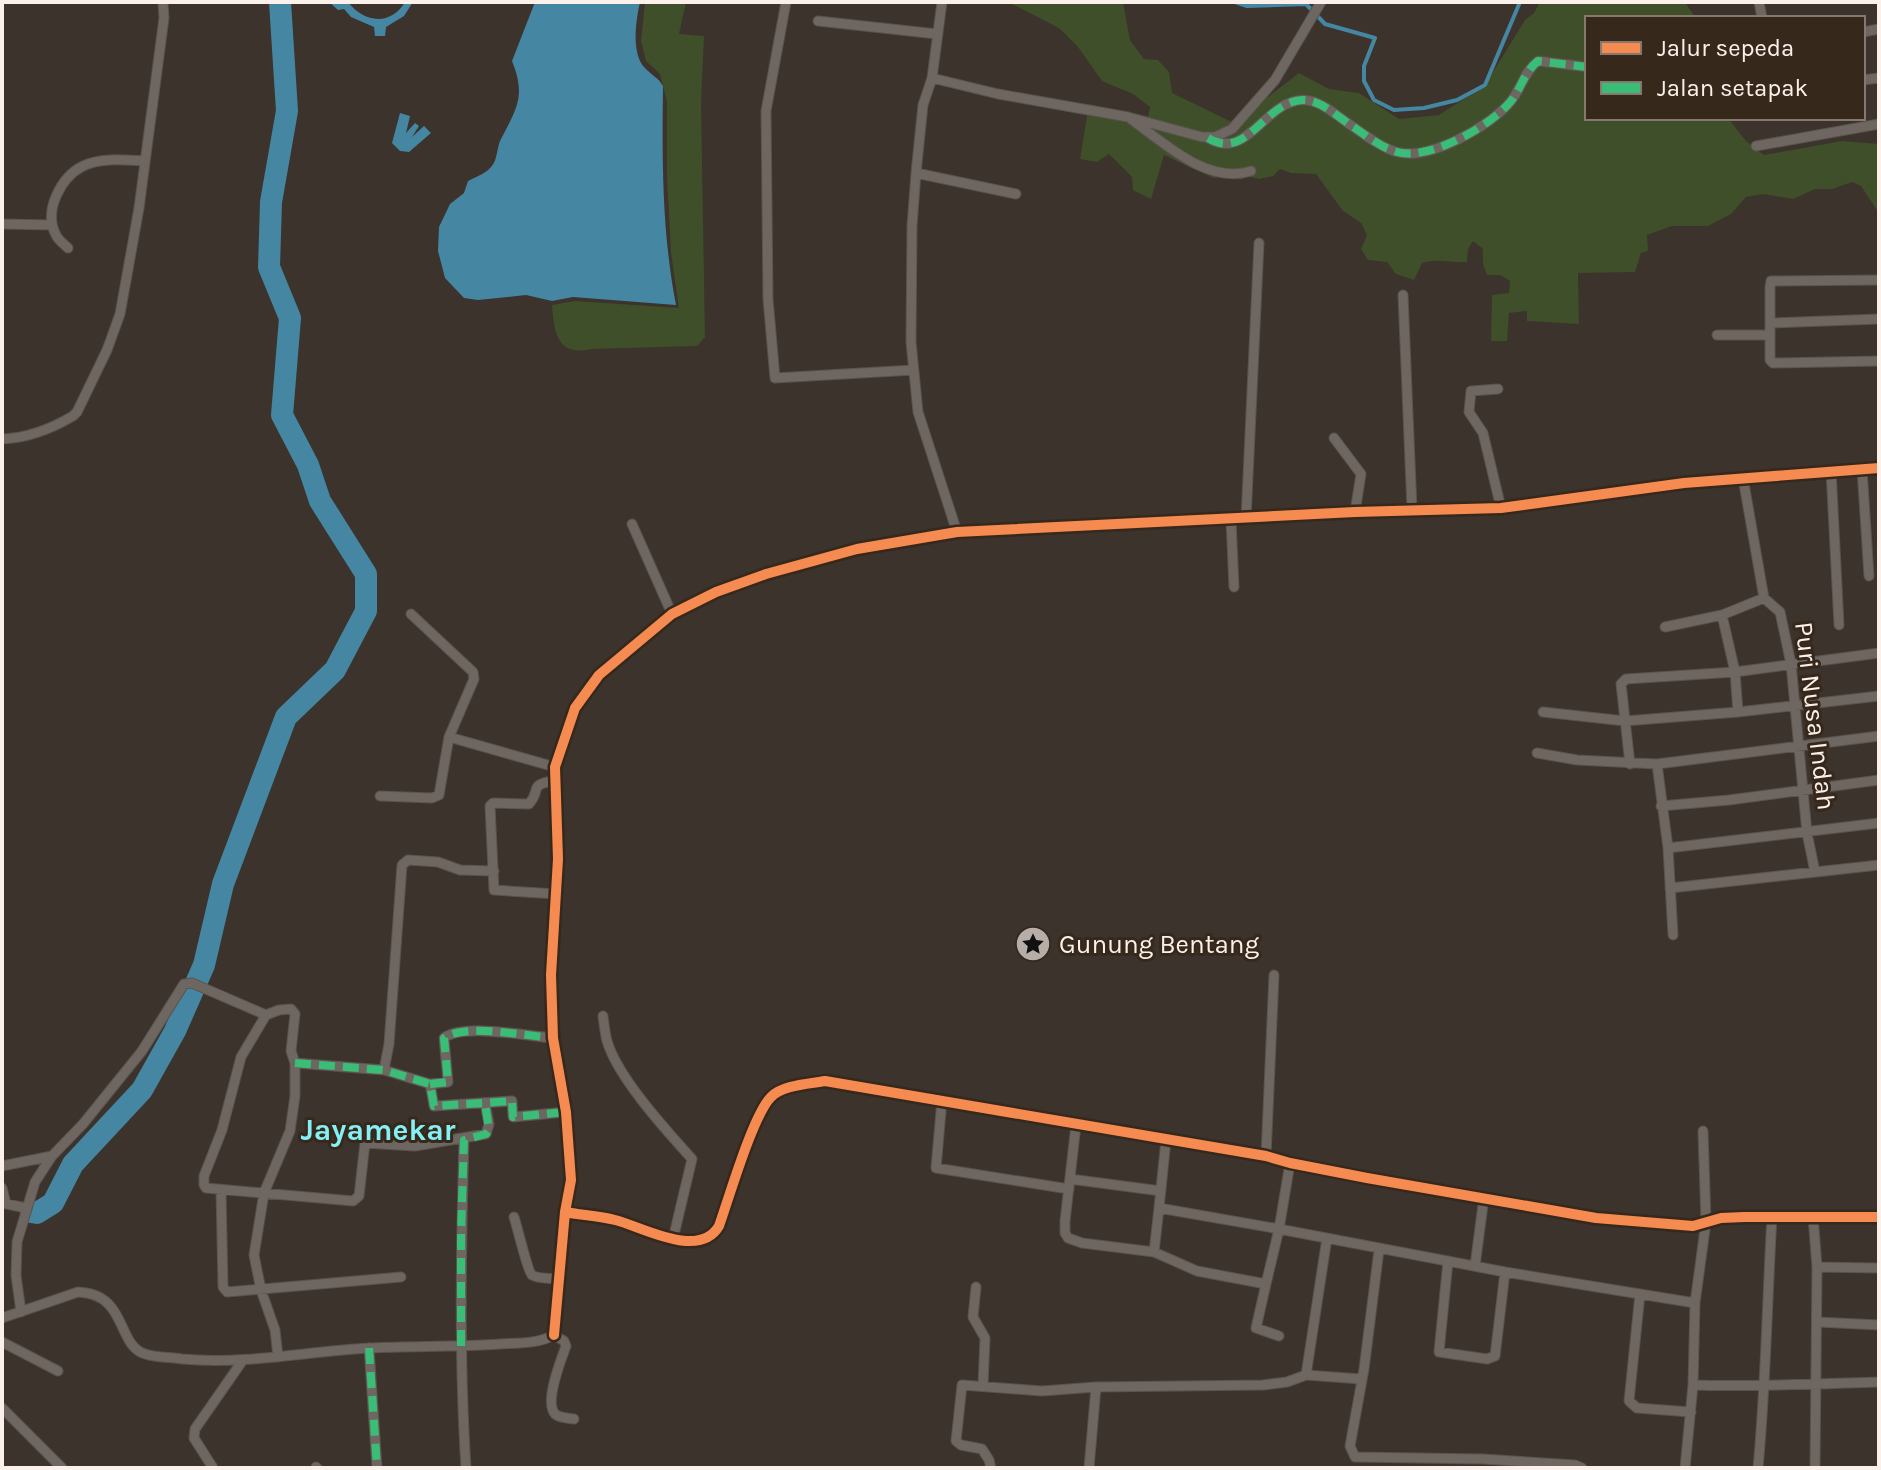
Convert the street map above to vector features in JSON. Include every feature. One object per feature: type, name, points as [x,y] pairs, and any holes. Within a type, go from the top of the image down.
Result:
[{"type":"street","points":[[2,439],[38,433],[77,412],[107,350],[120,314],[145,161],[164,18],[163,2]]},
{"type":"street","points":[[786,2],[766,111],[768,299],[775,378],[913,370]]},
{"type":"street","points":[[942,2],[932,78],[923,105],[916,173],[912,226],[911,342],[918,412],[957,532]]},
{"type":"street","points":[[1208,138],[1224,134],[1252,109],[1275,80],[1321,3]]},
{"type":"street","points":[[818,21],[937,34]]},
{"type":"street","points":[[932,78],[998,94],[1128,117],[1208,138],[1220,145],[1239,142],[1275,111],[1301,100],[1316,102],[1398,153],[1427,152],[1455,140],[1500,113],[1538,61],[1585,67]]},
{"type":"street","points":[[1128,117],[1206,169],[1238,176],[1251,171]]},
{"type":"street","points":[[1756,146],[1879,124]]},
{"type":"street","points":[[68,248],[56,237],[52,225],[53,205],[61,186],[82,166],[111,160],[145,161]]},
{"type":"street","points":[[916,173],[1016,194]]},
{"type":"street","points":[[2,224],[52,225]]},
{"type":"street","points":[[1246,519],[1259,243]]},
{"type":"street","points":[[1879,280],[1771,281],[1770,323],[1770,360],[1775,364],[1879,361]]},
{"type":"street","points":[[1403,295],[1412,509]]},
{"type":"street","points":[[1770,323],[1879,319]]},
{"type":"street","points":[[1717,335],[1770,335]]},
{"type":"street","points":[[1498,389],[1471,391],[1469,412],[1483,433],[1501,508]]},
{"type":"street","points":[[1334,438],[1361,474],[1355,512]]},
{"type":"street","points":[[554,1335],[565,1212],[571,1180],[566,1112],[553,1038],[551,975],[558,859],[555,767],[575,708],[599,675],[672,614],[716,592],[766,574],[857,549],[957,532],[1412,509],[1501,508],[1634,488],[1879,468]]},
{"type":"street","points":[[1862,469],[1869,576]]},
{"type":"street","points":[[1831,470],[1839,625]]},
{"type":"street","name":"Puri Nusa Indah","points":[[1743,478],[1764,598],[1780,612],[1791,664],[1807,833],[1815,872]]},
{"type":"street","points":[[1231,520],[1234,587]]},
{"type":"street","points":[[632,524],[672,614]]},
{"type":"street","points":[[1665,627],[1722,615],[1764,598]]},
{"type":"street","points":[[380,796],[432,798],[439,795],[449,737],[474,679],[473,672],[411,614]]},
{"type":"street","points":[[1722,615],[1735,672],[1738,712]]},
{"type":"street","points":[[1630,764],[1621,684],[1626,679],[1735,672],[1879,653]]},
{"type":"street","points":[[1543,712],[1625,721],[1879,696]]},
{"type":"street","points":[[1537,753],[1577,760],[1657,764],[1879,736]]},
{"type":"street","points":[[449,737],[555,767]]},
{"type":"street","points":[[1657,764],[1668,848],[1673,935]]},
{"type":"street","points":[[556,780],[535,787],[529,804],[493,803],[490,806],[494,890],[556,894]]},
{"type":"street","points":[[1661,806],[1879,780]]},
{"type":"street","points":[[1668,848],[1879,823]]},
{"type":"street","points":[[384,1070],[389,1044],[402,865],[408,860],[438,862],[460,870],[494,871]]},
{"type":"street","points":[[1670,888],[1879,865]]},
{"type":"street","points":[[1266,1156],[1274,975]]},
{"type":"street","points":[[21,1312],[16,1275],[17,1242],[35,1182],[52,1156],[83,1124],[142,1051],[184,984],[192,983],[208,989],[266,1015]]},
{"type":"street","points":[[278,1357],[275,1330],[261,1290],[254,1255],[264,1193],[290,1131],[295,1096],[295,1063],[291,1051],[293,1010],[279,1010],[266,1015],[241,1057],[222,1130],[204,1176],[206,1188],[221,1190],[264,1193],[353,1201],[359,1196],[365,1143],[415,1146],[486,1134],[489,1130],[485,1103]]},
{"type":"street","points":[[603,1016],[607,1043],[626,1076],[656,1120],[692,1159],[673,1239]]},
{"type":"street","points":[[295,1063],[384,1070],[430,1084],[448,1082],[444,1038],[453,1033],[484,1032],[553,1038]]},
{"type":"street","points":[[565,1212],[613,1219],[673,1239],[700,1241],[714,1234],[754,1128],[774,1094],[825,1081],[1266,1156],[1290,1163],[1596,1218],[1693,1226],[1721,1218],[1879,1217]]},
{"type":"street","points":[[430,1084],[434,1106],[512,1101],[513,1117],[566,1112]]},
{"type":"street","points":[[942,1100],[936,1168],[1161,1191]]},
{"type":"street","points":[[1076,1125],[1065,1221],[1068,1238],[1095,1246],[1154,1252],[1197,1271],[1266,1284]]},
{"type":"street","points":[[1685,1468],[1693,1385],[1695,1303],[1706,1222],[1703,1131]]},
{"type":"street","points":[[464,1140],[461,1346],[466,1468]]},
{"type":"street","points":[[1154,1252],[1166,1140]]},
{"type":"street","points":[[2,1166],[52,1156]]},
{"type":"street","points":[[1279,1336],[1256,1328],[1279,1229],[1290,1163]]},
{"type":"street","points":[[2,1188],[4,1203],[26,1208]]},
{"type":"street","points":[[221,1190],[223,1287],[227,1292],[401,1277]]},
{"type":"street","points":[[1475,1266],[1484,1197]]},
{"type":"street","points":[[1159,1208],[1379,1250],[1695,1303]]},
{"type":"street","points":[[1813,1216],[1817,1267],[1815,1468]]},
{"type":"street","points":[[514,1217],[523,1242],[527,1270],[534,1277],[558,1279]]},
{"type":"street","points":[[1758,1468],[1766,1387],[1772,1217]]},
{"type":"street","points":[[1306,1375],[1327,1238]]},
{"type":"street","points":[[1379,1250],[1350,1446],[1355,1457],[1575,1465],[1582,1468]]},
{"type":"street","points":[[1448,1261],[1439,1352],[1487,1359],[1495,1356],[1505,1272]]},
{"type":"street","points":[[1817,1267],[1879,1268]]},
{"type":"street","points":[[976,1287],[973,1317],[985,1338],[983,1386]]},
{"type":"street","points":[[2,1318],[78,1292],[91,1293],[102,1297],[113,1308],[137,1350],[147,1355],[208,1361],[369,1348],[533,1341],[554,1335],[566,1346],[551,1399],[554,1412],[558,1416],[574,1419]]},
{"type":"street","points":[[1640,1294],[1629,1401],[1637,1408],[1691,1412]]},
{"type":"street","points":[[1817,1322],[1879,1325]]},
{"type":"street","points":[[2,1342],[58,1371]]},
{"type":"street","points":[[369,1348],[377,1468]]},
{"type":"street","points":[[213,1468],[194,1438],[195,1429],[243,1360]]},
{"type":"street","points":[[991,1468],[982,1449],[956,1441],[960,1387],[964,1384],[1042,1391],[1096,1387],[1263,1385],[1287,1382],[1306,1375],[1361,1379]]},
{"type":"street","points":[[1693,1385],[1766,1387],[1879,1382]]},
{"type":"street","points":[[1089,1468],[1096,1387]]},
{"type":"street","points":[[2,1408],[62,1468]]},
{"type":"green space","points":[[645,2],[686,2],[679,34],[704,36],[701,102],[705,337],[697,346],[580,351],[564,346],[560,340],[552,305],[575,301],[679,308],[671,253],[667,102],[660,74],[646,61],[641,41]]},
{"type":"green space","points":[[1008,2],[1123,2],[1130,40],[1144,59],[1158,60],[1169,72],[1172,93],[1234,123],[1299,73],[1329,89],[1359,93],[1399,119],[1439,115],[1485,85],[1525,20],[1534,13],[1540,2],[1685,2],[1693,16],[1585,16],[1585,120],[1730,120],[1746,141],[1764,155],[1842,141],[1879,144],[1879,213],[1861,186],[1852,182],[1832,189],[1815,189],[1793,199],[1763,194],[1746,197],[1731,214],[1708,226],[1672,226],[1647,235],[1648,251],[1641,253],[1635,272],[1578,273],[1579,324],[1527,321],[1527,311],[1509,313],[1507,341],[1491,341],[1492,295],[1509,293],[1510,281],[1500,275],[1487,275],[1483,249],[1473,241],[1468,249],[1467,262],[1422,263],[1414,280],[1396,274],[1387,262],[1368,260],[1361,249],[1367,235],[1361,223],[1343,211],[1316,174],[1291,173],[1280,169],[1273,176],[1259,179],[1238,174],[1213,178],[1164,155],[1151,199],[1133,190],[1132,177],[1109,154],[1097,162],[1080,159],[1089,104],[1148,117],[1150,107],[1133,94],[1102,81],[1078,47],[1059,28]]},
{"type":"water","points":[[329,2],[348,2],[362,14],[377,19],[392,15],[405,2],[413,2],[404,16],[386,27],[385,36],[375,36],[374,27],[351,17],[344,9],[338,10]]},
{"type":"water","points":[[535,2],[640,2],[636,27],[637,53],[644,67],[663,86],[665,224],[676,305],[573,297],[552,301],[526,295],[478,300],[464,298],[445,278],[438,251],[439,227],[450,204],[464,193],[468,181],[485,172],[494,162],[518,102],[518,84],[512,61]]},
{"type":"water","points":[[400,113],[410,116],[406,133],[415,123],[419,126],[412,137],[424,126],[431,133],[409,152],[400,151],[392,143]]},
{"type":"waterway","points":[[31,1212],[37,1213],[53,1203],[73,1164],[142,1090],[175,1031],[204,965],[223,884],[286,717],[335,670],[366,611],[366,574],[320,501],[308,465],[282,415],[290,318],[269,267],[271,202],[287,111],[280,2]]},
{"type":"waterway","points":[[1235,2],[1247,6],[1306,4],[1325,24],[1375,38],[1364,66],[1364,81],[1374,100],[1394,110],[1424,108],[1457,100],[1485,85],[1520,2]]},
{"type":"marked path","points":[[1208,138],[1222,143],[1234,142],[1245,137],[1277,110],[1302,100],[1323,106],[1391,150],[1410,153],[1426,151],[1458,139],[1502,111],[1538,61],[1585,67]]},
{"type":"marked path","points":[[430,1084],[448,1082],[444,1038],[453,1034],[480,1031],[553,1038]]},
{"type":"marked path","points":[[295,1063],[384,1070],[430,1084],[434,1106],[512,1101],[513,1117],[566,1112]]},
{"type":"marked path","points":[[461,1346],[464,1140],[486,1134],[489,1130],[485,1103]]},
{"type":"marked path","points":[[369,1348],[377,1468]]},
{"type":"cycle path","points":[[554,1335],[565,1212],[571,1180],[566,1112],[553,1038],[551,975],[558,859],[555,767],[575,708],[599,675],[672,614],[716,592],[766,574],[857,549],[957,532],[1355,512],[1501,508],[1684,483],[1879,468]]},
{"type":"cycle path","points":[[565,1212],[615,1220],[685,1241],[710,1236],[719,1226],[749,1138],[771,1097],[789,1087],[825,1081],[1266,1156],[1367,1178],[1596,1218],[1693,1226],[1721,1218],[1879,1217]]},
{"type":"place","name":"Gunung Bentang","points":[[1033,944]]},
{"type":"district","name":"Jayamekar","points":[[378,1130]]}]
